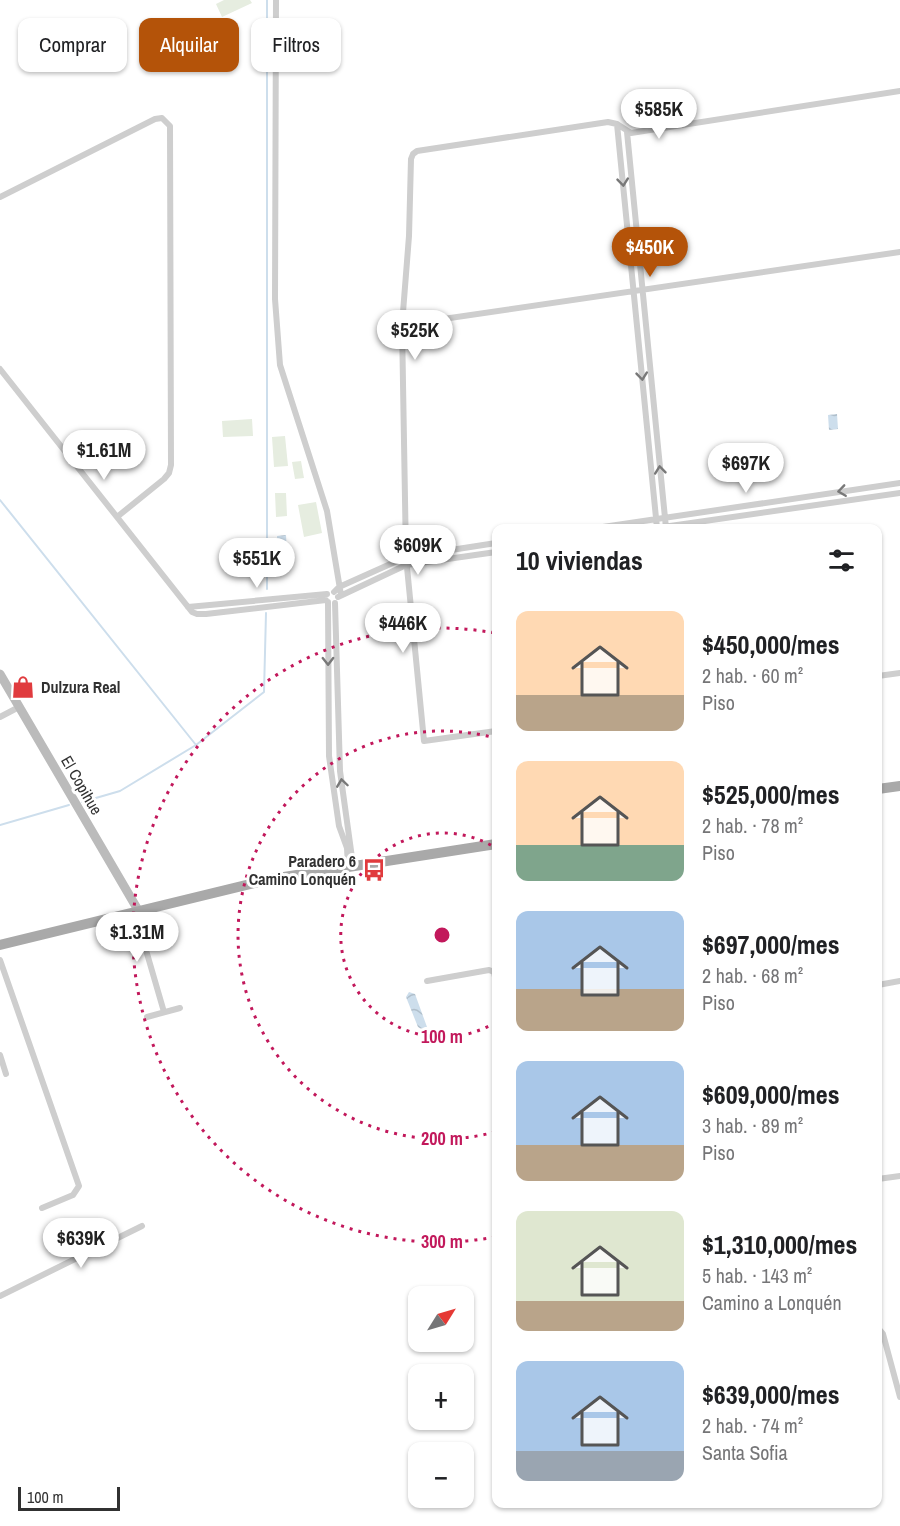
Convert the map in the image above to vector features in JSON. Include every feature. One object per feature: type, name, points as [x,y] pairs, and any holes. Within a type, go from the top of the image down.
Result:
[{"type":"main road","name":"El Copihue","points":[[0,674],[138,910]]},
{"type":"main road","points":[[882,788],[900,786]]},
{"type":"main road","points":[[0,944],[271,879],[492,845]]},
{"type":"street","points":[[276,0],[278,348],[285,385],[327,511],[334,596],[339,760],[351,866]]},
{"type":"street","points":[[492,732],[424,741],[406,565],[402,325],[410,236],[411,159],[413,154],[608,122],[617,124],[632,133],[900,91]]},
{"type":"street","points":[[0,197],[155,119],[162,118],[170,126],[171,465],[164,479],[117,517]]},
{"type":"street","points":[[617,124],[656,519],[659,524]]},
{"type":"street","points":[[627,132],[663,524]]},
{"type":"street","points":[[402,325],[900,252]]},
{"type":"street","points":[[0,369],[188,607],[197,614],[334,596],[406,565],[492,553]]},
{"type":"street","points":[[623,524],[900,483]]},
{"type":"street","points":[[689,524],[900,493]]},
{"type":"street","points":[[334,596],[406,557],[492,544]]},
{"type":"street","points":[[882,675],[900,672]]},
{"type":"street","points":[[0,717],[19,707]]},
{"type":"street","points":[[138,910],[139,926],[164,1012]]},
{"type":"street","points":[[0,960],[79,1186],[73,1195],[42,1208]]},
{"type":"street","points":[[427,981],[492,971]]},
{"type":"street","points":[[882,984],[900,981]]},
{"type":"street","points":[[147,1017],[180,1008]]},
{"type":"street","points":[[0,1055],[6,1074]]},
{"type":"street","points":[[882,1178],[900,1176]]},
{"type":"street","points":[[0,1296],[142,1226]]},
{"type":"street","points":[[882,1333],[900,1397]]},
{"type":"shaded area","points":[[224,0],[250,0],[252,3],[222,17],[216,4]]},
{"type":"shaded area","points":[[252,419],[253,436],[223,437],[222,421]]},
{"type":"shaded area","points":[[285,436],[288,466],[274,467],[272,437]]},
{"type":"shaded area","points":[[301,461],[304,478],[295,479],[292,462]]},
{"type":"shaded area","points":[[275,493],[286,493],[287,516],[276,517]]},
{"type":"shaded area","points":[[316,502],[322,533],[304,537],[298,505]]},
{"type":"water","points":[[837,414],[838,429],[829,430],[828,415]]},
{"type":"water","points":[[286,535],[287,554],[278,554],[277,536]]},
{"type":"water","points":[[409,992],[415,994],[427,1027],[424,1031],[418,1027],[406,997]]},
{"type":"waterway","points":[[267,0],[267,589]]},
{"type":"waterway","points":[[0,500],[196,745]]},
{"type":"waterway","points":[[82,802],[120,791],[196,745],[264,692],[266,613]]},
{"type":"waterway","points":[[0,825],[69,805]]},
{"type":"place","name":"Dulzura Real","points":[[23,687]]},
{"type":"place","name":"Paradero 6 Camino Lonquén","points":[[374,870]]}]
